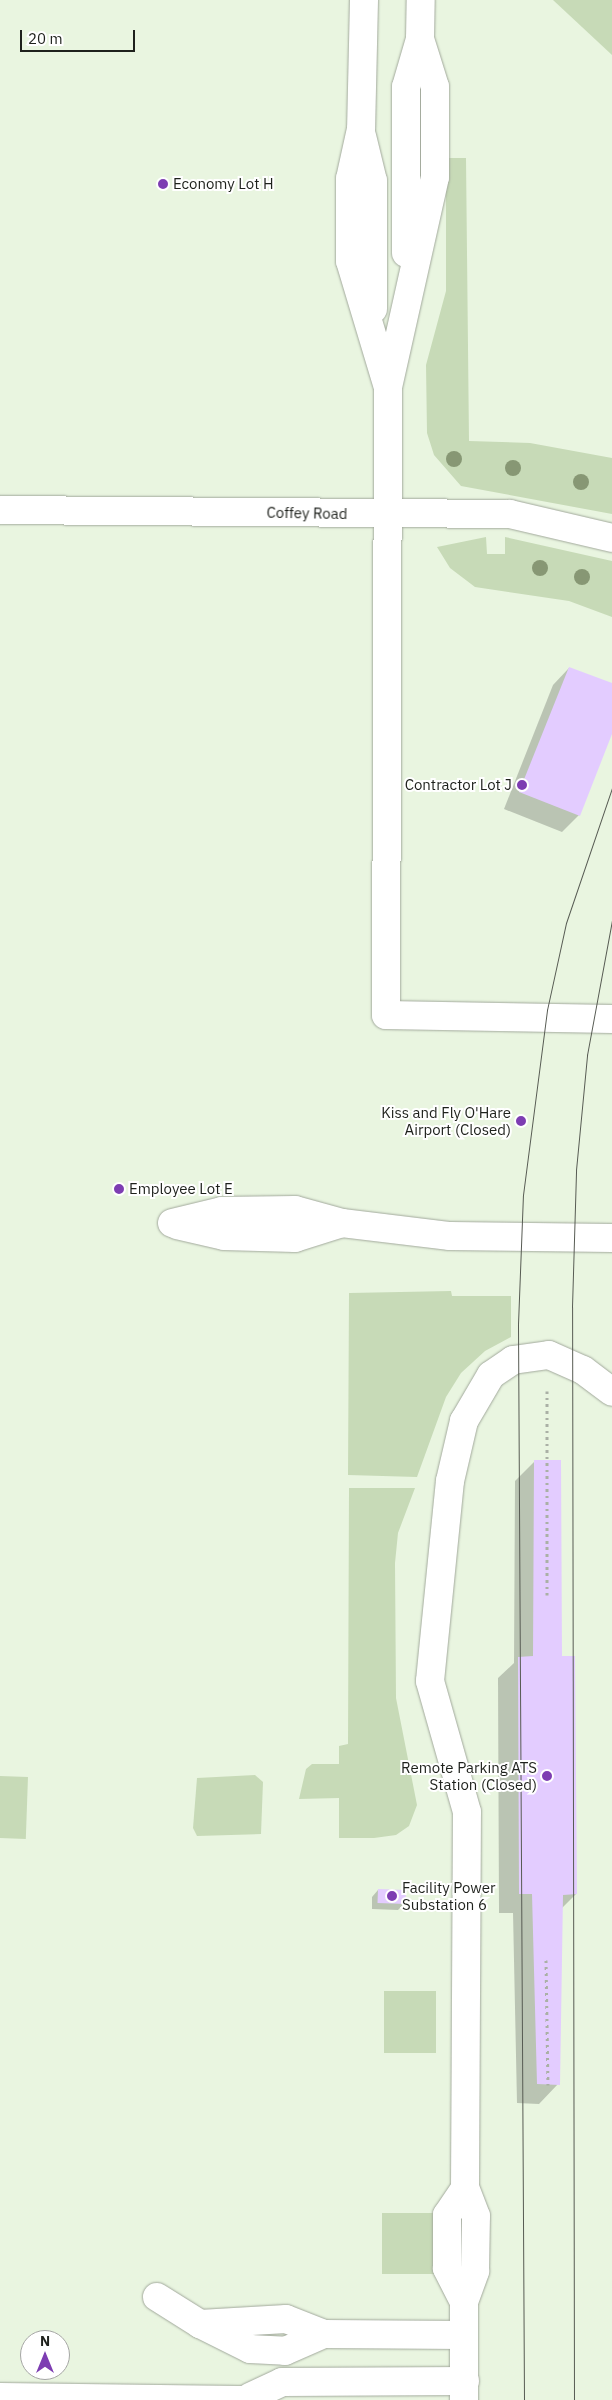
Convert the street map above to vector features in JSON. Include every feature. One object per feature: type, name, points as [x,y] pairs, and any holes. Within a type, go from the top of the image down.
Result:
[{"type":"street","points":[[364,0],[361,129],[350,179],[350,260],[388,388]]},
{"type":"street","points":[[421,0],[420,39],[435,87],[435,177],[404,309],[388,388],[385,514],[386,1015],[612,1019]]},
{"type":"street","name":"Coffey Road","points":[[0,510],[510,514],[612,538]]},
{"type":"street","points":[[342,1224],[295,1238],[224,1236],[172,1224],[222,1211],[295,1210],[342,1224],[471,1238],[612,1238]]},
{"type":"street","points":[[0,2397],[254,2399],[282,2382],[464,2391],[464,2302],[475,2272],[476,2216],[465,2188],[466,1812],[430,1681],[450,1481],[464,1421],[491,1375],[513,1360],[547,1354],[583,1370],[612,1392]]},
{"type":"street","points":[[157,2297],[200,2324],[286,2319],[324,2334],[464,2335]]},
{"type":"path","points":[[547,1354],[547,1595]]},
{"type":"path","points":[[546,1960],[548,2085]]},
{"type":"shaded area","points":[[0,0],[612,0],[612,2400],[0,2400]]},
{"type":"green space","points":[[553,0],[612,0],[612,55]]},
{"type":"green space","points":[[446,158],[466,158],[469,441],[530,443],[612,458],[612,514],[461,486],[434,455],[427,433],[426,365],[446,291]]},
{"type":"green space","points":[[486,537],[487,554],[505,554],[505,537],[612,561],[612,617],[569,601],[475,587],[450,568],[437,547]]},
{"type":"green space","points":[[451,1291],[452,1296],[511,1296],[511,1337],[485,1351],[461,1373],[446,1397],[417,1477],[348,1475],[349,1293]]},
{"type":"green space","points":[[349,1488],[415,1488],[398,1533],[395,1563],[396,1698],[417,1805],[409,1826],[396,1835],[374,1838],[339,1838],[339,1798],[299,1799],[306,1769],[312,1764],[339,1764],[339,1746],[348,1744]]},
{"type":"green space","points":[[255,1775],[263,1782],[261,1834],[197,1836],[193,1828],[197,1778]]},
{"type":"green space","points":[[0,1776],[28,1777],[26,1839],[0,1838]]},
{"type":"green space","points":[[384,1991],[436,1991],[436,2053],[384,2053]]},
{"type":"green space","points":[[382,2213],[437,2213],[437,2274],[382,2274]]},
{"type":"building","points":[[569,667],[612,683],[612,734],[580,816],[519,792]]},
{"type":"building","name":"Remote Parking ATS Station (Closed)","points":[[534,1460],[561,1460],[562,1656],[575,1656],[577,1894],[563,1895],[560,2085],[537,2084],[532,1894],[519,1894],[518,1657],[533,1656]]},
{"type":"building","name":"Facility Power Substation 6","points":[[378,1889],[406,1890],[405,1904],[378,1903]]},
{"type":"tram line","points":[[524,2400],[518,1324],[523,1195],[547,1010],[566,923],[612,788]]},
{"type":"tram line","points":[[574,2400],[572,1307],[576,1170],[587,1055],[612,920]]},
{"type":"place","name":"Economy Lot H","points":[[163,184]]},
{"type":"place","name":"Contractor Lot J","points":[[522,785]]},
{"type":"place","name":"Kiss and Fly O'Hare Airport (Closed)","points":[[521,1121]]},
{"type":"place","name":"Employee Lot E","points":[[119,1189]]},
{"type":"place","name":"Remote Parking ATS Station (Closed)","points":[[547,1776]]},
{"type":"place","name":"Facility Power Substation 6","points":[[392,1896]]}]
